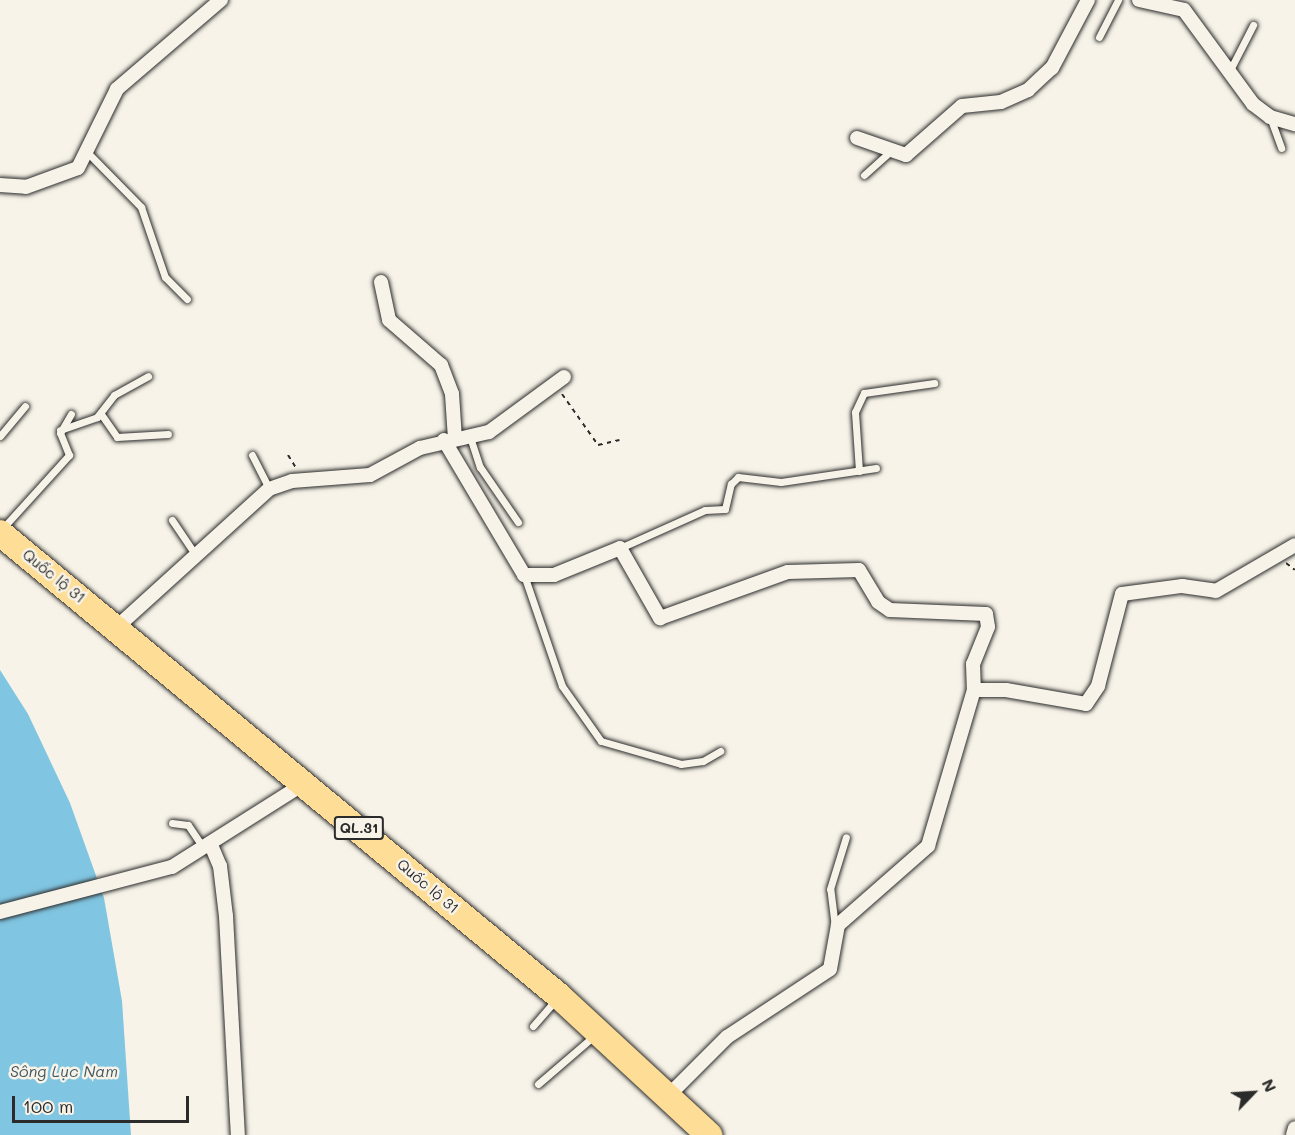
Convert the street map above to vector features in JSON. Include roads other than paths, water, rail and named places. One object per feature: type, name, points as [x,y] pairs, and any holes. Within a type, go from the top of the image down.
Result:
[{"type":"highway","name":"Quốc lộ 31","points":[[0,532],[559,996],[669,1095],[709,1135]]},
{"type":"street","points":[[0,185],[15,189],[59,177],[88,153],[117,89],[221,0]]},
{"type":"street","points":[[857,138],[892,150],[912,153],[962,106],[1001,102],[1039,84],[1088,0]]},
{"type":"street","points":[[1139,0],[1173,2],[1194,20],[1229,72],[1270,117],[1295,124]]},
{"type":"street","points":[[381,282],[389,320],[441,366],[452,394],[449,440],[524,575],[554,575],[620,548],[660,618],[788,572],[856,570],[866,574],[878,602],[890,610],[982,611],[990,620],[973,664],[974,690],[928,846],[836,930],[830,969],[727,1037],[669,1095]]},
{"type":"street","points":[[117,627],[194,554],[269,489],[292,481],[370,475],[449,440],[470,437],[517,416],[560,380]]},
{"type":"street","points":[[974,690],[1006,690],[1086,704],[1098,686],[1122,594],[1182,586],[1216,591],[1295,545]]},
{"type":"street","points":[[0,912],[105,880],[172,867],[208,847],[305,783]]},
{"type":"street","points":[[208,847],[220,866],[226,916],[238,1135]]},
{"type":"street","points":[[1293,1135],[1295,1128]]},
{"type":"lane","points":[[1099,37],[1118,0]]},
{"type":"lane","points":[[1229,72],[1253,24]]},
{"type":"lane","points":[[1270,117],[1281,148]]},
{"type":"lane","points":[[864,175],[892,150]]},
{"type":"lane","points":[[88,153],[141,207],[165,278],[187,298]]},
{"type":"lane","points":[[60,430],[101,414],[114,395],[148,376]]},
{"type":"lane","points":[[859,471],[855,412],[864,393],[934,383]]},
{"type":"lane","points":[[0,436],[25,406]]},
{"type":"lane","points":[[60,430],[71,414]]},
{"type":"lane","points":[[101,414],[117,437],[168,434]]},
{"type":"lane","points":[[0,532],[69,455],[60,430]]},
{"type":"lane","points":[[470,437],[480,467],[518,522]]},
{"type":"lane","points":[[252,455],[269,489]]},
{"type":"lane","points":[[620,548],[705,510],[725,509],[731,484],[738,477],[781,483],[876,468]]},
{"type":"lane","points":[[172,519],[194,554]]},
{"type":"lane","points":[[524,575],[562,686],[601,741],[681,764],[704,761],[720,751]]},
{"type":"lane","points":[[172,823],[188,825],[208,847]]},
{"type":"lane","points":[[836,930],[830,889],[846,837]]},
{"type":"lane","points":[[533,1026],[559,996]]},
{"type":"lane","points":[[538,1084],[599,1031]]},
{"type":"water","name":"Sông Lục Nam","points":[[0,670],[28,714],[70,803],[104,898],[122,1001],[131,1135],[0,1135]]}]
